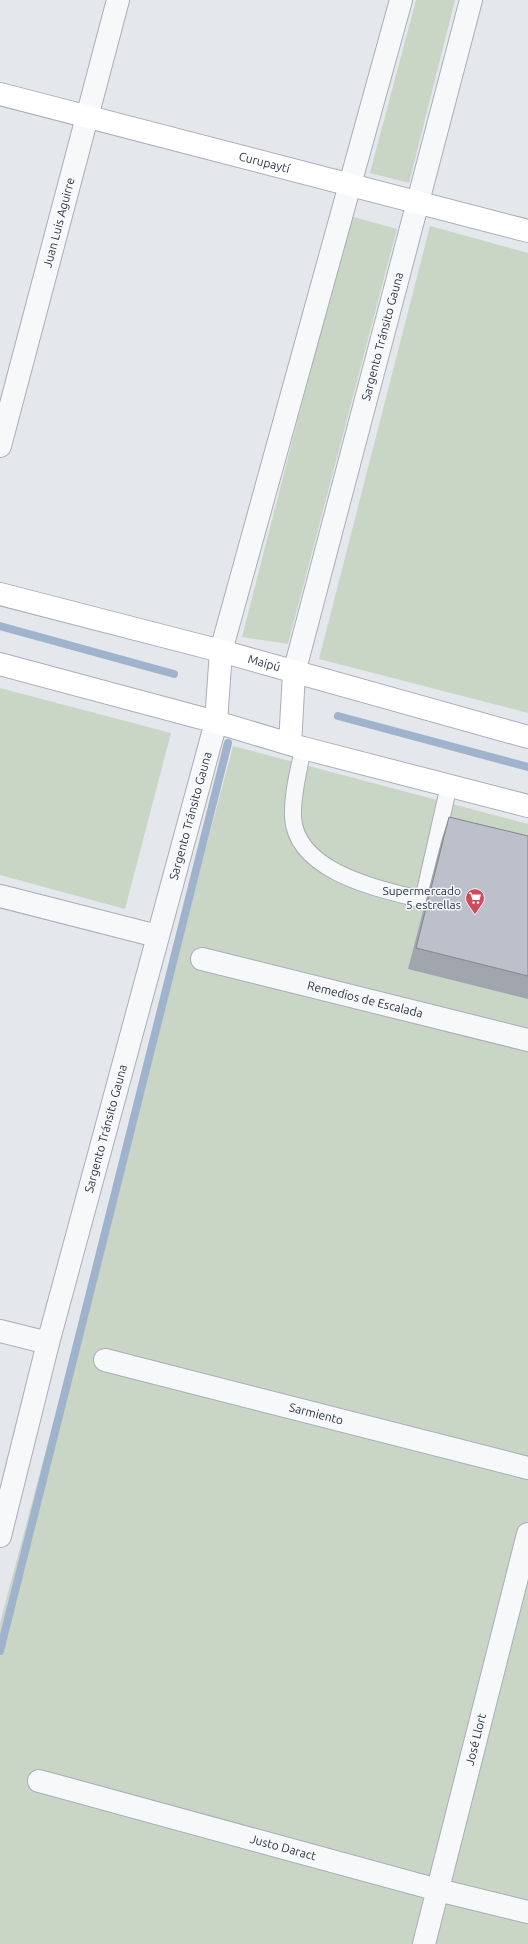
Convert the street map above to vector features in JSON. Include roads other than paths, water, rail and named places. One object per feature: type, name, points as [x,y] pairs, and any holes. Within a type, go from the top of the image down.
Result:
[{"type":"street","name":"Juan Luis Aguirre","points":[[0,446],[118,0]]},
{"type":"street","points":[[216,722],[221,651],[400,0]]},
{"type":"street","name":"Sargento Tránsito Gauna","points":[[294,672],[471,0]]},
{"type":"street","name":"Curupaytí","points":[[0,94],[528,230]]},
{"type":"street","name":"Maipú","points":[[0,594],[221,651],[528,737]]},
{"type":"street","points":[[0,664],[216,722],[296,746],[528,806]]},
{"type":"street","points":[[294,672],[296,746]]},
{"type":"street","name":"Sargento Tránsito Gauna","points":[[0,1536],[48,1343],[216,722]]},
{"type":"street","points":[[0,896],[157,936]]},
{"type":"street","name":"Remedios de Escalada","points":[[202,959],[528,1040]]},
{"type":"street","points":[[0,1331],[48,1343]]},
{"type":"street","name":"Sarmiento","points":[[105,1360],[528,1468]]},
{"type":"street","name":"José Llort","points":[[424,1944],[528,1534]]},
{"type":"street","name":"Justo Daract","points":[[39,1780],[438,1890],[528,1912]]},
{"type":"lane","points":[[296,746],[293,818],[299,840],[316,858],[341,874],[360,883],[423,900],[449,785]]},
{"type":"waterway","points":[[0,626],[174,674]]},
{"type":"waterway","points":[[338,716],[528,767]]},
{"type":"waterway","points":[[0,1651],[228,743]]},
{"type":"place","name":"Supermercado 5 estrellas","points":[[475,915]]}]
